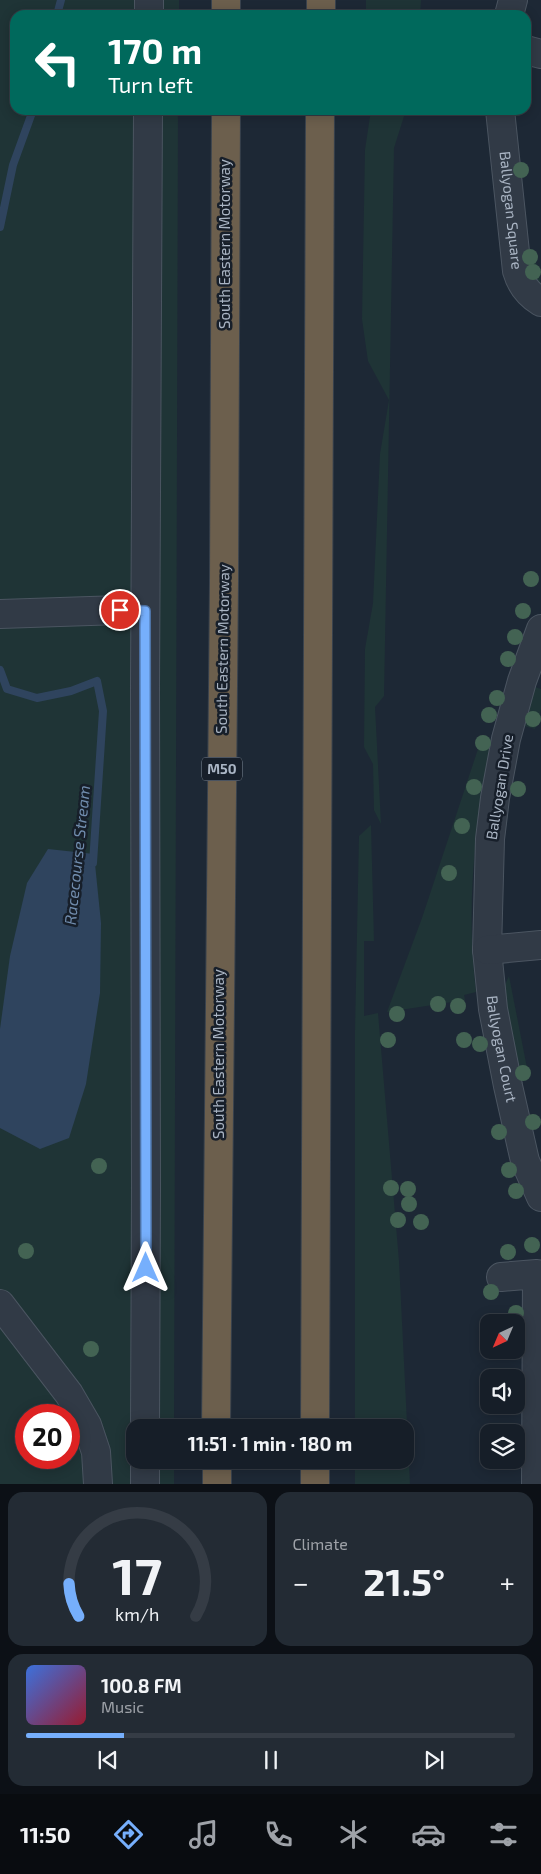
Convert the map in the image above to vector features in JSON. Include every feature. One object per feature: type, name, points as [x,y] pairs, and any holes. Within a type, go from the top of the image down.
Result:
[{"type":"highway","name":"South Eastern Motorway","points":[[216,1419],[224,581],[226,115]]},
{"type":"highway","points":[[315,1419],[320,115]]},
{"type":"highway","points":[[216,1469],[217,1484]]},
{"type":"highway","points":[[315,1469],[315,1484]]},
{"type":"street","points":[[145,1419],[145,611],[148,115]]},
{"type":"street","name":"Ballyogan Square","points":[[501,115],[517,271],[525,289],[541,302]]},
{"type":"street","points":[[0,614],[120,610],[145,611]]},
{"type":"street","name":"Ballyogan Drive","points":[[487,950],[490,839],[495,798],[506,740],[522,681],[541,630]]},
{"type":"street","points":[[487,950],[541,944]]},
{"type":"street","name":"Ballyogan Court","points":[[487,950],[493,1009],[510,1093],[525,1161],[541,1197]]},
{"type":"street","points":[[501,1277],[537,1274],[536,1484]]},
{"type":"street","points":[[0,1304],[69,1394],[87,1425],[96,1452],[98,1484]]},
{"type":"street","points":[[145,1469],[145,1484]]},
{"type":"green space","points":[[0,0],[179,0],[179,10],[10,10],[10,115],[178,115],[174,1419],[126,1419],[126,1469],[174,1469],[174,1484],[0,1484]]},
{"type":"green space","points":[[366,0],[421,0],[420,10],[366,10]]},
{"type":"green space","points":[[370,115],[404,115],[394,148],[384,696],[375,707],[381,824],[374,810],[373,764],[364,747],[365,649],[373,603],[380,454],[389,400],[368,361],[362,319],[365,150]]},
{"type":"green space","points":[[534,250],[541,289],[535,284],[525,252]]},
{"type":"green space","points":[[535,687],[541,689],[541,709],[535,729],[524,726]]},
{"type":"green space","points":[[480,743],[491,746],[480,807],[473,869],[472,930],[476,992],[464,995],[465,1000],[387,1012],[422,918]]},
{"type":"green space","points":[[371,825],[374,941],[364,941],[364,1016],[378,1013],[399,1261],[407,1419],[355,1419],[355,1031],[359,836]]},
{"type":"green space","points":[[509,976],[529,1078],[521,1080],[504,987]]},
{"type":"green space","points":[[355,1469],[409,1469],[410,1484],[355,1484]]},
{"type":"water","points":[[48,849],[94,854],[101,923],[100,993],[86,1084],[69,1138],[40,1149],[0,1128],[0,1029],[10,956],[27,883]]},
{"type":"waterway","name":"Racecourse Stream","points":[[58,10],[61,0]]},
{"type":"waterway","name":"Racecourse Stream","points":[[0,227],[13,165],[31,115]]},
{"type":"waterway","name":"Racecourse Stream","points":[[0,670],[7,689],[37,698],[71,691],[97,681],[103,711],[93,863]]},
{"type":"route","points":[[120,610],[145,611],[146,1268]]}]
